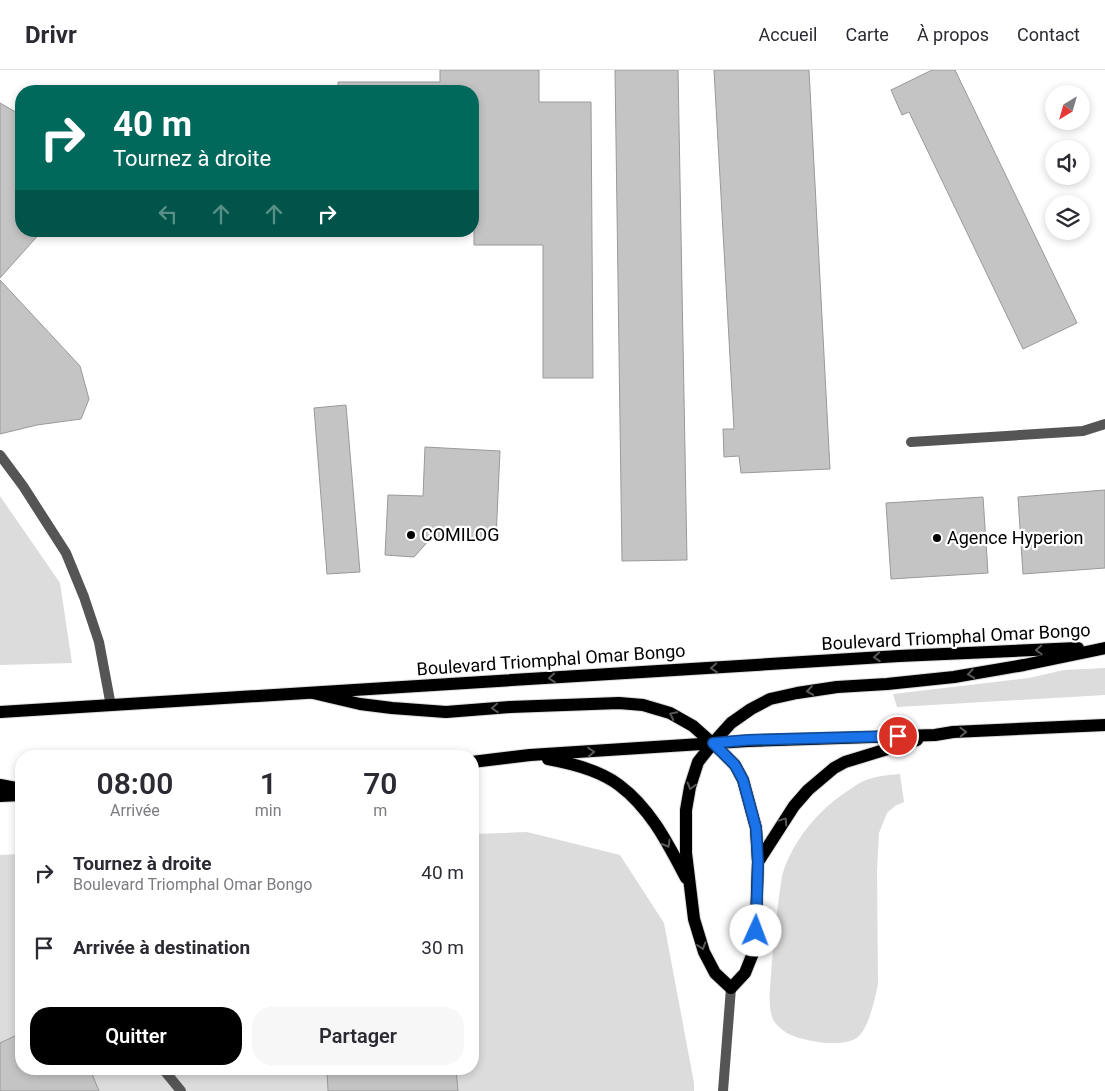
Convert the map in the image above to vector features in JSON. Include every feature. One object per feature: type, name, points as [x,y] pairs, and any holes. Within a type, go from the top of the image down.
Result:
[{"type":"main road","name":"Boulevard Triomphal Omar Bongo","points":[[0,712],[890,657],[1105,648]]},
{"type":"main road","points":[[313,693],[360,704],[446,712],[510,707],[619,703],[643,705],[670,713],[693,726],[713,743],[735,765],[743,780],[756,828],[758,862],[755,948],[745,974],[731,988],[716,973],[704,952],[694,919],[686,853],[686,810],[690,787],[698,762],[713,743],[731,723],[770,699],[796,693],[837,687],[954,677],[1024,666],[1105,648]]},
{"type":"main road","points":[[758,862],[794,806],[808,790],[834,768],[853,759],[935,735],[952,732],[1105,725]]},
{"type":"main road","points":[[479,761],[530,755],[748,740],[935,735]]},
{"type":"main road","points":[[530,755],[567,762],[593,771],[619,784],[643,807],[656,825],[689,884]]},
{"type":"main road","points":[[0,785],[15,788]]},
{"type":"main road","points":[[0,796],[15,795]]},
{"type":"street","points":[[911,442],[1084,431],[1105,424]]},
{"type":"street","points":[[0,455],[23,486],[66,553],[99,642],[111,706]]},
{"type":"street","points":[[723,1091],[731,988]]},
{"type":"street","points":[[169,1075],[181,1091]]},
{"type":"shaded area","points":[[0,496],[60,583],[72,663],[0,665]]},
{"type":"shaded area","points":[[1105,668],[1105,695],[897,707],[893,694],[1029,678],[1064,670]]},
{"type":"shaded area","points":[[900,774],[904,802],[895,806],[887,813],[879,833],[877,871],[878,984],[867,1024],[860,1035],[846,1042],[817,1042],[791,1035],[780,1028],[773,1020],[770,991],[782,876],[792,850],[817,816],[838,798],[864,781]]},
{"type":"shaded area","points":[[527,832],[620,855],[664,923],[694,1091],[0,1091],[0,855],[15,854],[15,1075],[479,1075],[479,834]]},
{"type":"building","points":[[440,70],[539,70],[539,102],[591,102],[593,378],[543,378],[543,245],[474,245],[474,237],[479,237],[479,85],[338,85],[338,82],[440,82]]},
{"type":"building","points":[[615,70],[678,70],[687,560],[622,561]]},
{"type":"building","points":[[714,70],[809,70],[830,469],[741,473],[739,456],[724,457],[723,429],[734,429]]},
{"type":"building","points":[[932,70],[955,70],[1077,323],[1023,349],[909,112],[902,115],[891,90]]},
{"type":"building","points":[[0,103],[15,112],[15,237],[37,237],[0,278]]},
{"type":"building","points":[[0,280],[80,366],[89,399],[81,419],[37,425],[0,434]]},
{"type":"building","points":[[346,405],[360,572],[327,574],[314,408]]},
{"type":"building","points":[[425,447],[500,451],[496,539],[432,537],[414,557],[385,555],[388,495],[423,496]]},
{"type":"building","points":[[1105,490],[1105,568],[1023,574],[1018,497]]},
{"type":"building","name":"Agence Hyperion","points":[[983,497],[988,573],[891,579],[886,503]]},
{"type":"building","points":[[15,1036],[15,1075],[92,1075],[99,1091],[0,1091],[0,1043]]},
{"type":"building","points":[[327,1075],[457,1075],[458,1091],[328,1091]]},
{"type":"place","name":"COMILOG","points":[[411,535]]},
{"type":"place","name":"Agence Hyperion","points":[[937,538]]},
{"type":"route","points":[[756,931],[758,862],[756,828],[743,780],[735,765],[713,743],[748,740],[898,736]]}]
